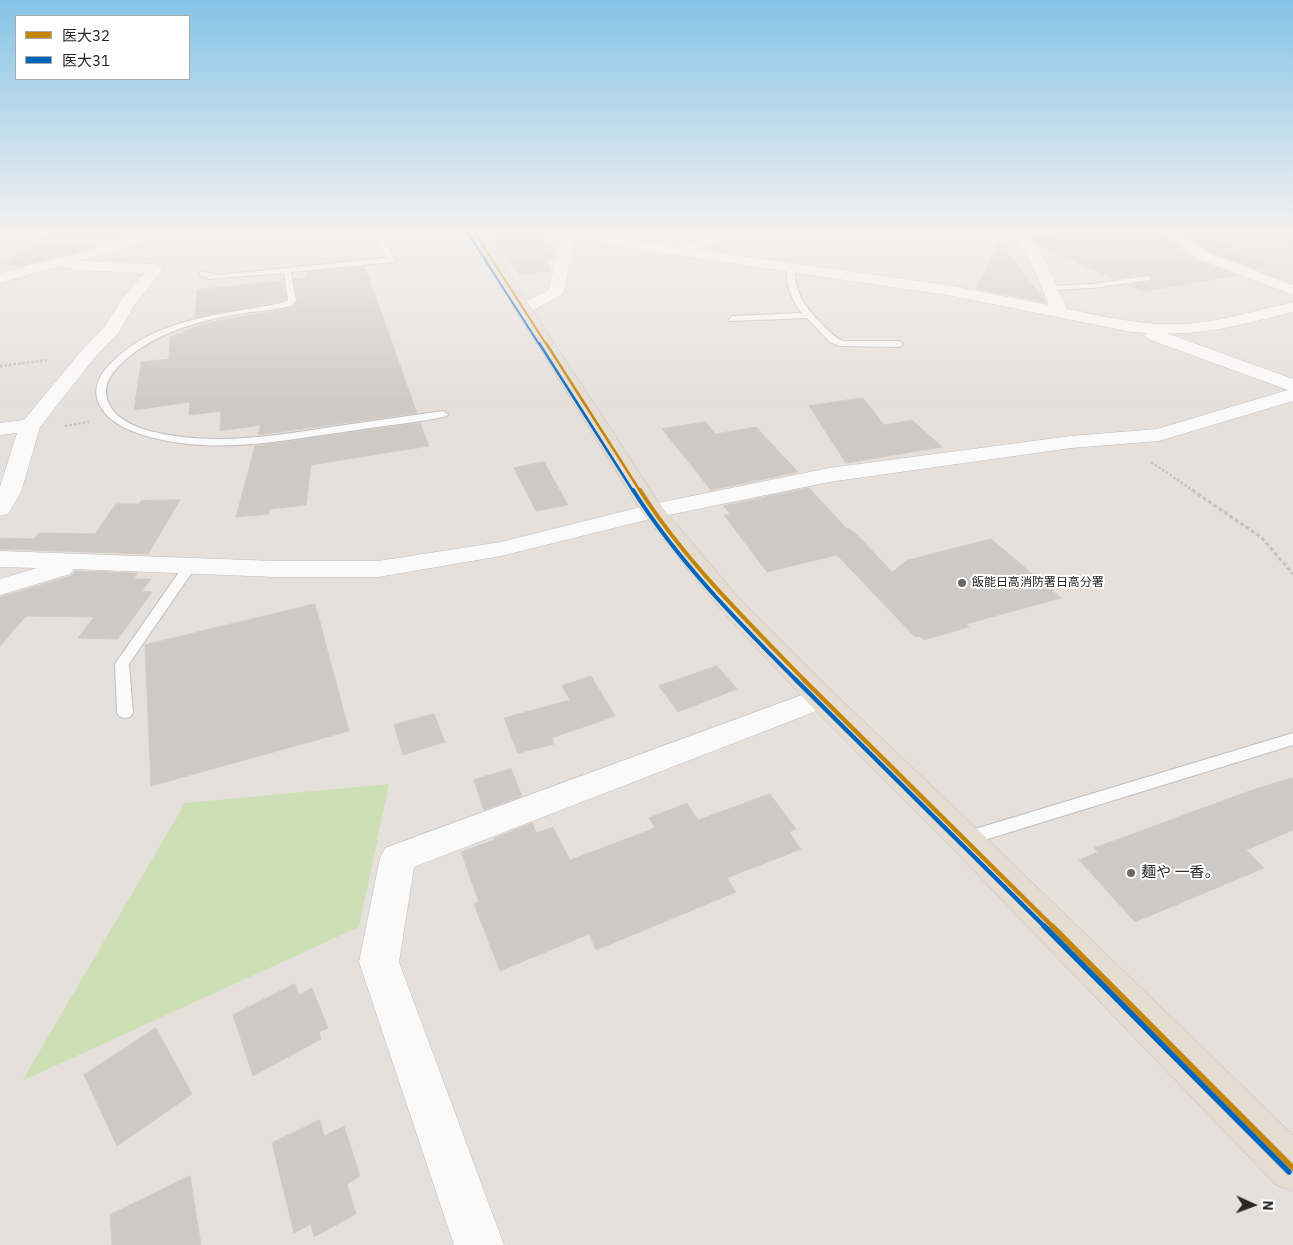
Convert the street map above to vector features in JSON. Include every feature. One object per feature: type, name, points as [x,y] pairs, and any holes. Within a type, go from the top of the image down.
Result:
[{"type":"main road","points":[[510,288],[653,510],[730,604],[821,698],[965,839],[1293,1168]]},
{"type":"street","points":[[0,509],[10,492],[30,428],[89,353],[113,328],[128,302],[139,288]]},
{"type":"street","points":[[523,309],[556,292],[557,288]]},
{"type":"street","points":[[934,288],[1132,327],[1293,386]]},
{"type":"street","points":[[1050,288],[1060,312]]},
{"type":"street","points":[[1132,327],[1184,329],[1215,325],[1293,307]]},
{"type":"street","points":[[0,559],[276,569],[378,568],[501,549],[653,510],[839,474],[1042,446],[1159,435],[1293,396]]},
{"type":"street","points":[[0,429],[30,428]]},
{"type":"street","points":[[0,587],[86,562]]},
{"type":"street","points":[[479,1245],[379,962],[398,858],[821,698]]},
{"type":"lane","points":[[290,288],[292,301],[288,304],[236,312],[200,321],[152,339],[132,350],[104,376],[102,398],[113,414],[123,422],[156,434],[220,442],[286,437],[443,414]]},
{"type":"lane","points":[[792,288],[801,307],[833,340],[842,344],[899,344]]},
{"type":"lane","points":[[733,319],[808,315]]},
{"type":"lane","points":[[124,713],[122,664],[191,565]]},
{"type":"lane","points":[[965,839],[1293,739]]},
{"type":"path","points":[[0,366],[89,353]]},
{"type":"path","points":[[30,428],[74,426],[96,421],[113,414]]},
{"type":"path","points":[[1118,439],[1262,538],[1293,574]]},
{"type":"green space","points":[[389,784],[359,927],[22,1081],[185,803]]},
{"type":"building","points":[[215,288],[284,288],[286,299],[195,318],[197,290]]},
{"type":"building","points":[[296,288],[373,288],[417,413],[258,435],[261,425],[220,431],[221,411],[189,415],[190,402],[134,410],[141,362],[169,359],[170,337],[206,323],[291,308],[298,301]]},
{"type":"building","points":[[1036,288],[1046,302],[977,289]]},
{"type":"building","points":[[1135,288],[1165,288],[1143,292]]},
{"type":"building","points":[[863,398],[884,425],[912,420],[942,447],[846,463],[809,406]]},
{"type":"building","points":[[706,422],[715,434],[756,427],[798,472],[711,490],[662,429]]},
{"type":"building","points":[[420,423],[429,446],[311,465],[306,505],[270,509],[268,514],[236,517],[255,446]]},
{"type":"building","points":[[544,462],[568,505],[536,511],[514,468]]},
{"type":"building","points":[[809,488],[847,529],[849,528],[860,538],[892,572],[908,560],[991,539],[1061,598],[966,624],[969,627],[924,640],[920,636],[915,637],[837,555],[767,572],[724,515],[730,514],[724,506]]},
{"type":"building","points":[[180,500],[148,554],[0,549],[0,538],[34,539],[39,533],[95,534],[116,504]]},
{"type":"building","points":[[75,571],[137,573],[134,579],[151,579],[142,591],[152,592],[118,639],[78,638],[94,617],[26,616],[0,646],[0,597],[71,576]]},
{"type":"building","points":[[315,604],[349,731],[151,786],[145,645]]},
{"type":"building","points":[[717,666],[737,689],[678,712],[659,686]]},
{"type":"building","points":[[591,676],[615,716],[552,738],[554,744],[518,753],[504,718],[570,700],[562,686]]},
{"type":"building","points":[[434,714],[445,742],[403,755],[394,725]]},
{"type":"building","points":[[511,769],[522,796],[484,810],[474,780]]},
{"type":"building","points":[[1293,778],[1293,830],[1246,850],[1264,868],[1135,922],[1079,860],[1098,852],[1094,848],[1255,789]]},
{"type":"building","points":[[770,794],[796,829],[789,832],[801,849],[727,878],[736,892],[596,950],[589,934],[500,971],[474,904],[479,902],[461,852],[532,823],[536,833],[553,827],[570,860],[655,828],[649,818],[687,803],[698,820]]},
{"type":"building","points":[[295,984],[299,995],[312,988],[328,1028],[319,1032],[321,1039],[253,1076],[233,1015]]},
{"type":"building","points":[[156,1028],[192,1094],[117,1146],[84,1075]]},
{"type":"building","points":[[320,1120],[324,1136],[344,1126],[360,1176],[347,1184],[356,1214],[314,1237],[311,1224],[294,1233],[272,1143]]},
{"type":"building","points":[[190,1176],[201,1245],[112,1245],[110,1215]]},
{"type":"transit line","name":"医大31","points":[[503,288],[648,514],[725,608],[1289,1172]]},
{"type":"transit line","name":"医大32","points":[[510,288],[653,511],[730,604],[821,698],[965,839],[1293,1168]]},
{"type":"place","name":"飯能日高消防署日高分署","points":[[962,583]]},
{"type":"place","name":"麺や 一香。","points":[[1131,873]]}]
